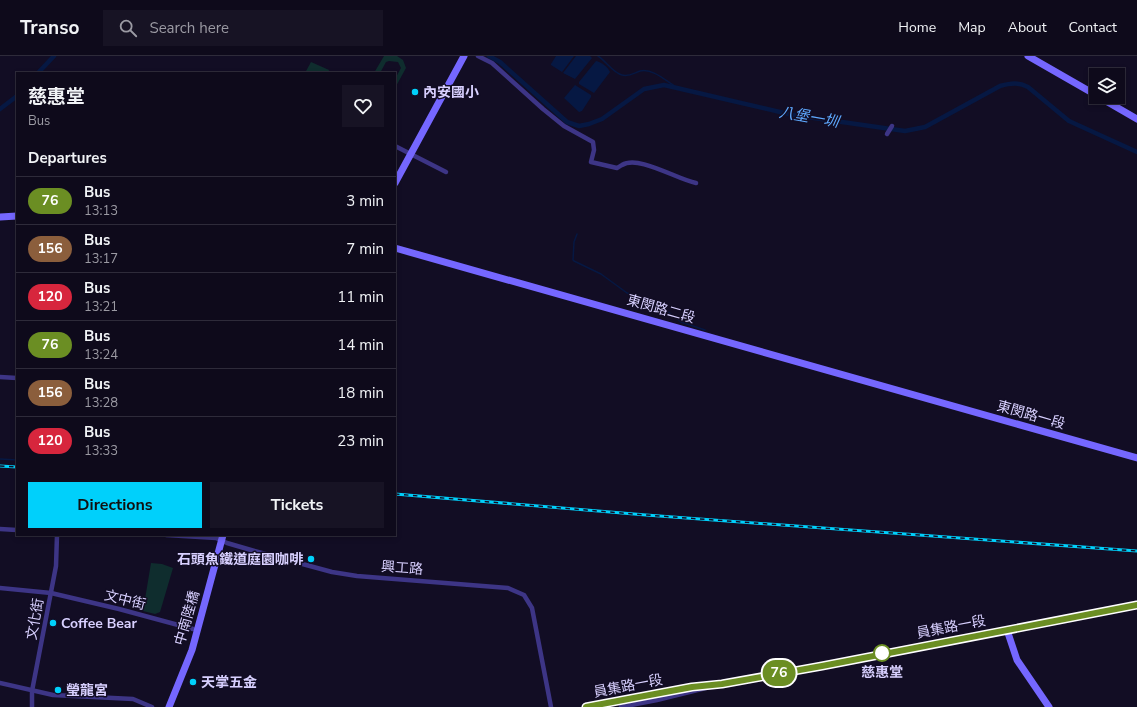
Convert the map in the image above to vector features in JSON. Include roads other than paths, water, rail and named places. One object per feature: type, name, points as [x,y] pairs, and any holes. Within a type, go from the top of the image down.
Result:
[{"type":"main road","points":[[396,181],[464,56]]},
{"type":"main road","points":[[1028,56],[1089,91]]},
{"type":"main road","points":[[1111,104],[1137,119]]},
{"type":"main road","points":[[0,217],[16,216]]},
{"type":"main road","name":"東閔路二段","points":[[396,248],[919,396]]},
{"type":"main road","name":"東閔路一段","points":[[919,396],[1137,458]]},
{"type":"main road","name":"中南陸橋","points":[[169,707],[192,650],[223,536]]},
{"type":"main road","name":"員集路一段","points":[[1007,630],[1137,605]]},
{"type":"main road","points":[[1007,630],[1017,660],[1049,707]]},
{"type":"street","points":[[478,56],[492,63],[564,126],[593,142],[594,146],[591,162],[617,168],[623,164],[639,163],[696,183]]},
{"type":"street","points":[[887,134],[892,126]]},
{"type":"street","points":[[396,146],[446,172]]},
{"type":"street","points":[[0,377],[16,378]]},
{"type":"street","points":[[0,529],[16,530]]},
{"type":"street","name":"文化街","points":[[32,707],[32,691],[56,566],[57,536]]},
{"type":"street","name":"興工路","points":[[183,536],[216,538],[227,543],[332,572],[357,576],[485,585],[512,589],[524,595],[532,608],[551,707]]},
{"type":"street","name":"文中街","points":[[0,588],[50,593],[119,609],[193,629]]},
{"type":"street","name":"員集路一段","points":[[621,707],[722,684],[1007,630]]},
{"type":"street","points":[[0,683],[53,695],[133,699],[152,707]]},
{"type":"street","name":"員集路一段","points":[[586,707],[692,687],[722,684]]},
{"type":"water","points":[[556,56],[574,56],[562,72],[551,65]]},
{"type":"water","points":[[576,56],[590,56],[592,58],[575,79],[563,73]]},
{"type":"water","points":[[596,61],[608,68],[610,72],[594,93],[579,84],[579,82]]},
{"type":"water","points":[[575,85],[591,95],[582,111],[579,112],[564,98]]},
{"type":"waterway","name":"八堡一圳","points":[[39,72],[54,56]]},
{"type":"waterway","name":"八堡一圳","points":[[489,56],[500,62],[567,122],[579,126],[602,119],[644,89],[664,85],[793,115],[905,131],[925,127],[1000,86],[1008,84],[1021,84],[1028,87],[1069,121],[1137,152]]},
{"type":"waterway","points":[[598,56],[619,74],[627,76],[640,71],[650,71],[676,87]]},
{"type":"waterway","name":"八堡一圳","points":[[0,109],[16,97]]},
{"type":"waterway","points":[[577,234],[574,242],[574,261],[601,274],[627,293],[634,295],[654,307],[667,311],[681,322],[705,330]]},
{"type":"waterway","points":[[0,459],[16,460]]},
{"type":"railway","points":[[0,466],[16,467]]},
{"type":"railway","points":[[396,494],[646,515],[1137,551]]},
{"type":"place","name":"內安國小","points":[[415,92]]},
{"type":"place","name":"石頭魚鐵道庭園咖啡","points":[[311,559]]},
{"type":"place","name":"Coffee Bear","points":[[53,623]]},
{"type":"place","name":"慈惠堂","points":[[882,653]]},
{"type":"place","name":"天掌五金","points":[[193,682]]},
{"type":"place","name":"瑩龍宮","points":[[58,690]]}]
